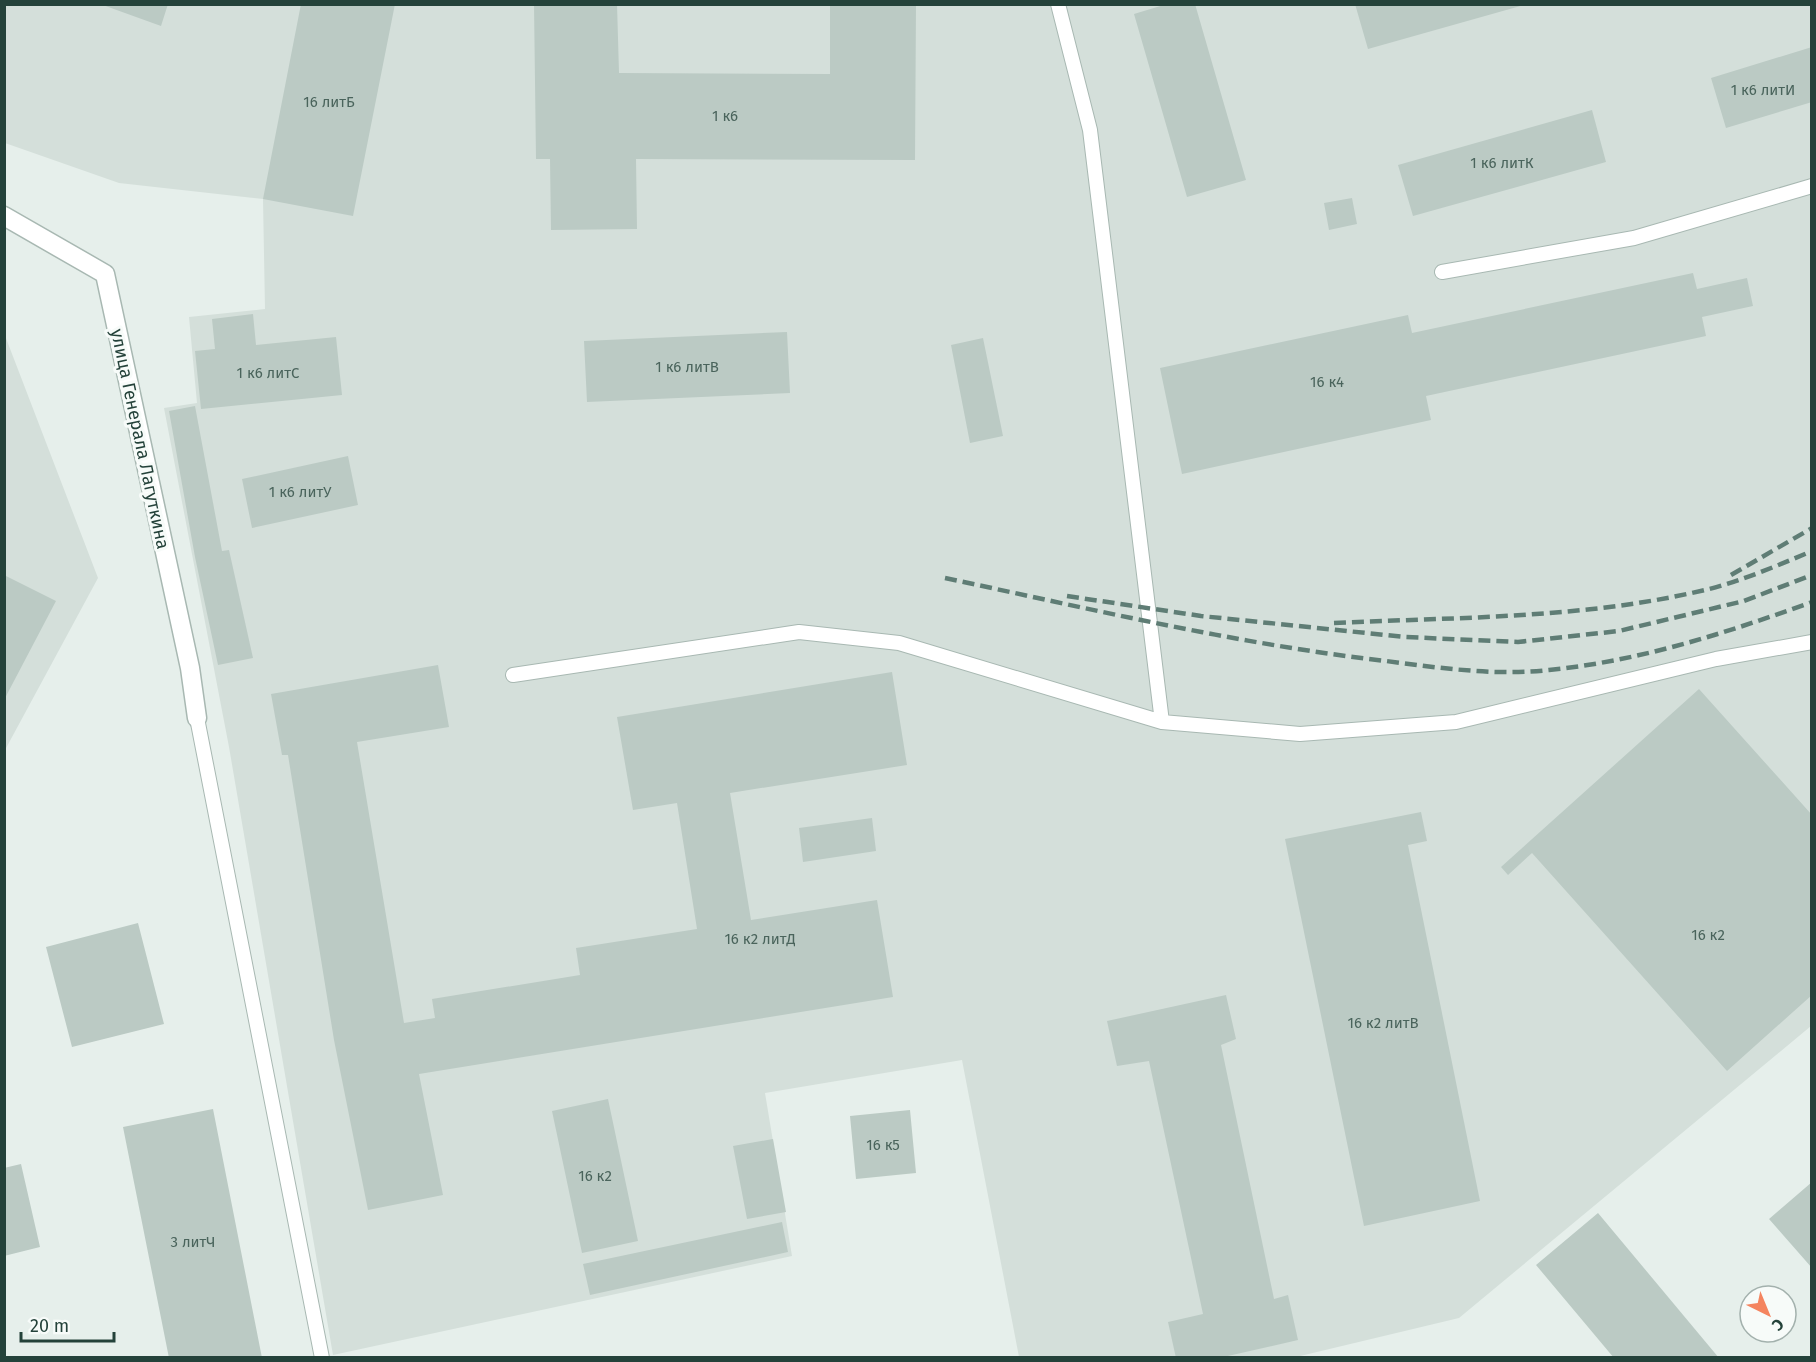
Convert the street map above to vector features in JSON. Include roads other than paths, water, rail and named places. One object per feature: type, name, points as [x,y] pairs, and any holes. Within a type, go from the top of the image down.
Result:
[{"type":"street","name":"улица Генерала Лагуткина","points":[[4,216],[105,274],[187,657],[197,718]]},
{"type":"lane","points":[[1058,4],[1090,130],[1162,722]]},
{"type":"lane","points":[[1442,272],[1634,238],[1812,186]]},
{"type":"lane","points":[[513,675],[799,632],[899,643],[1162,722],[1300,735],[1456,722],[1716,659],[1812,642]]},
{"type":"lane","points":[[197,718],[322,1358]]},
{"type":"railway","points":[[1731,575],[1812,528]]},
{"type":"railway","points":[[1334,623],[1522,615],[1663,599],[1722,585],[1812,551]]},
{"type":"railway","points":[[1067,596],[1201,616],[1405,637],[1518,642],[1619,631],[1744,601],[1812,575]]},
{"type":"railway","points":[[945,578],[1164,625],[1275,645],[1330,654],[1488,672],[1549,670],[1650,653],[1715,635],[1812,602]]}]
